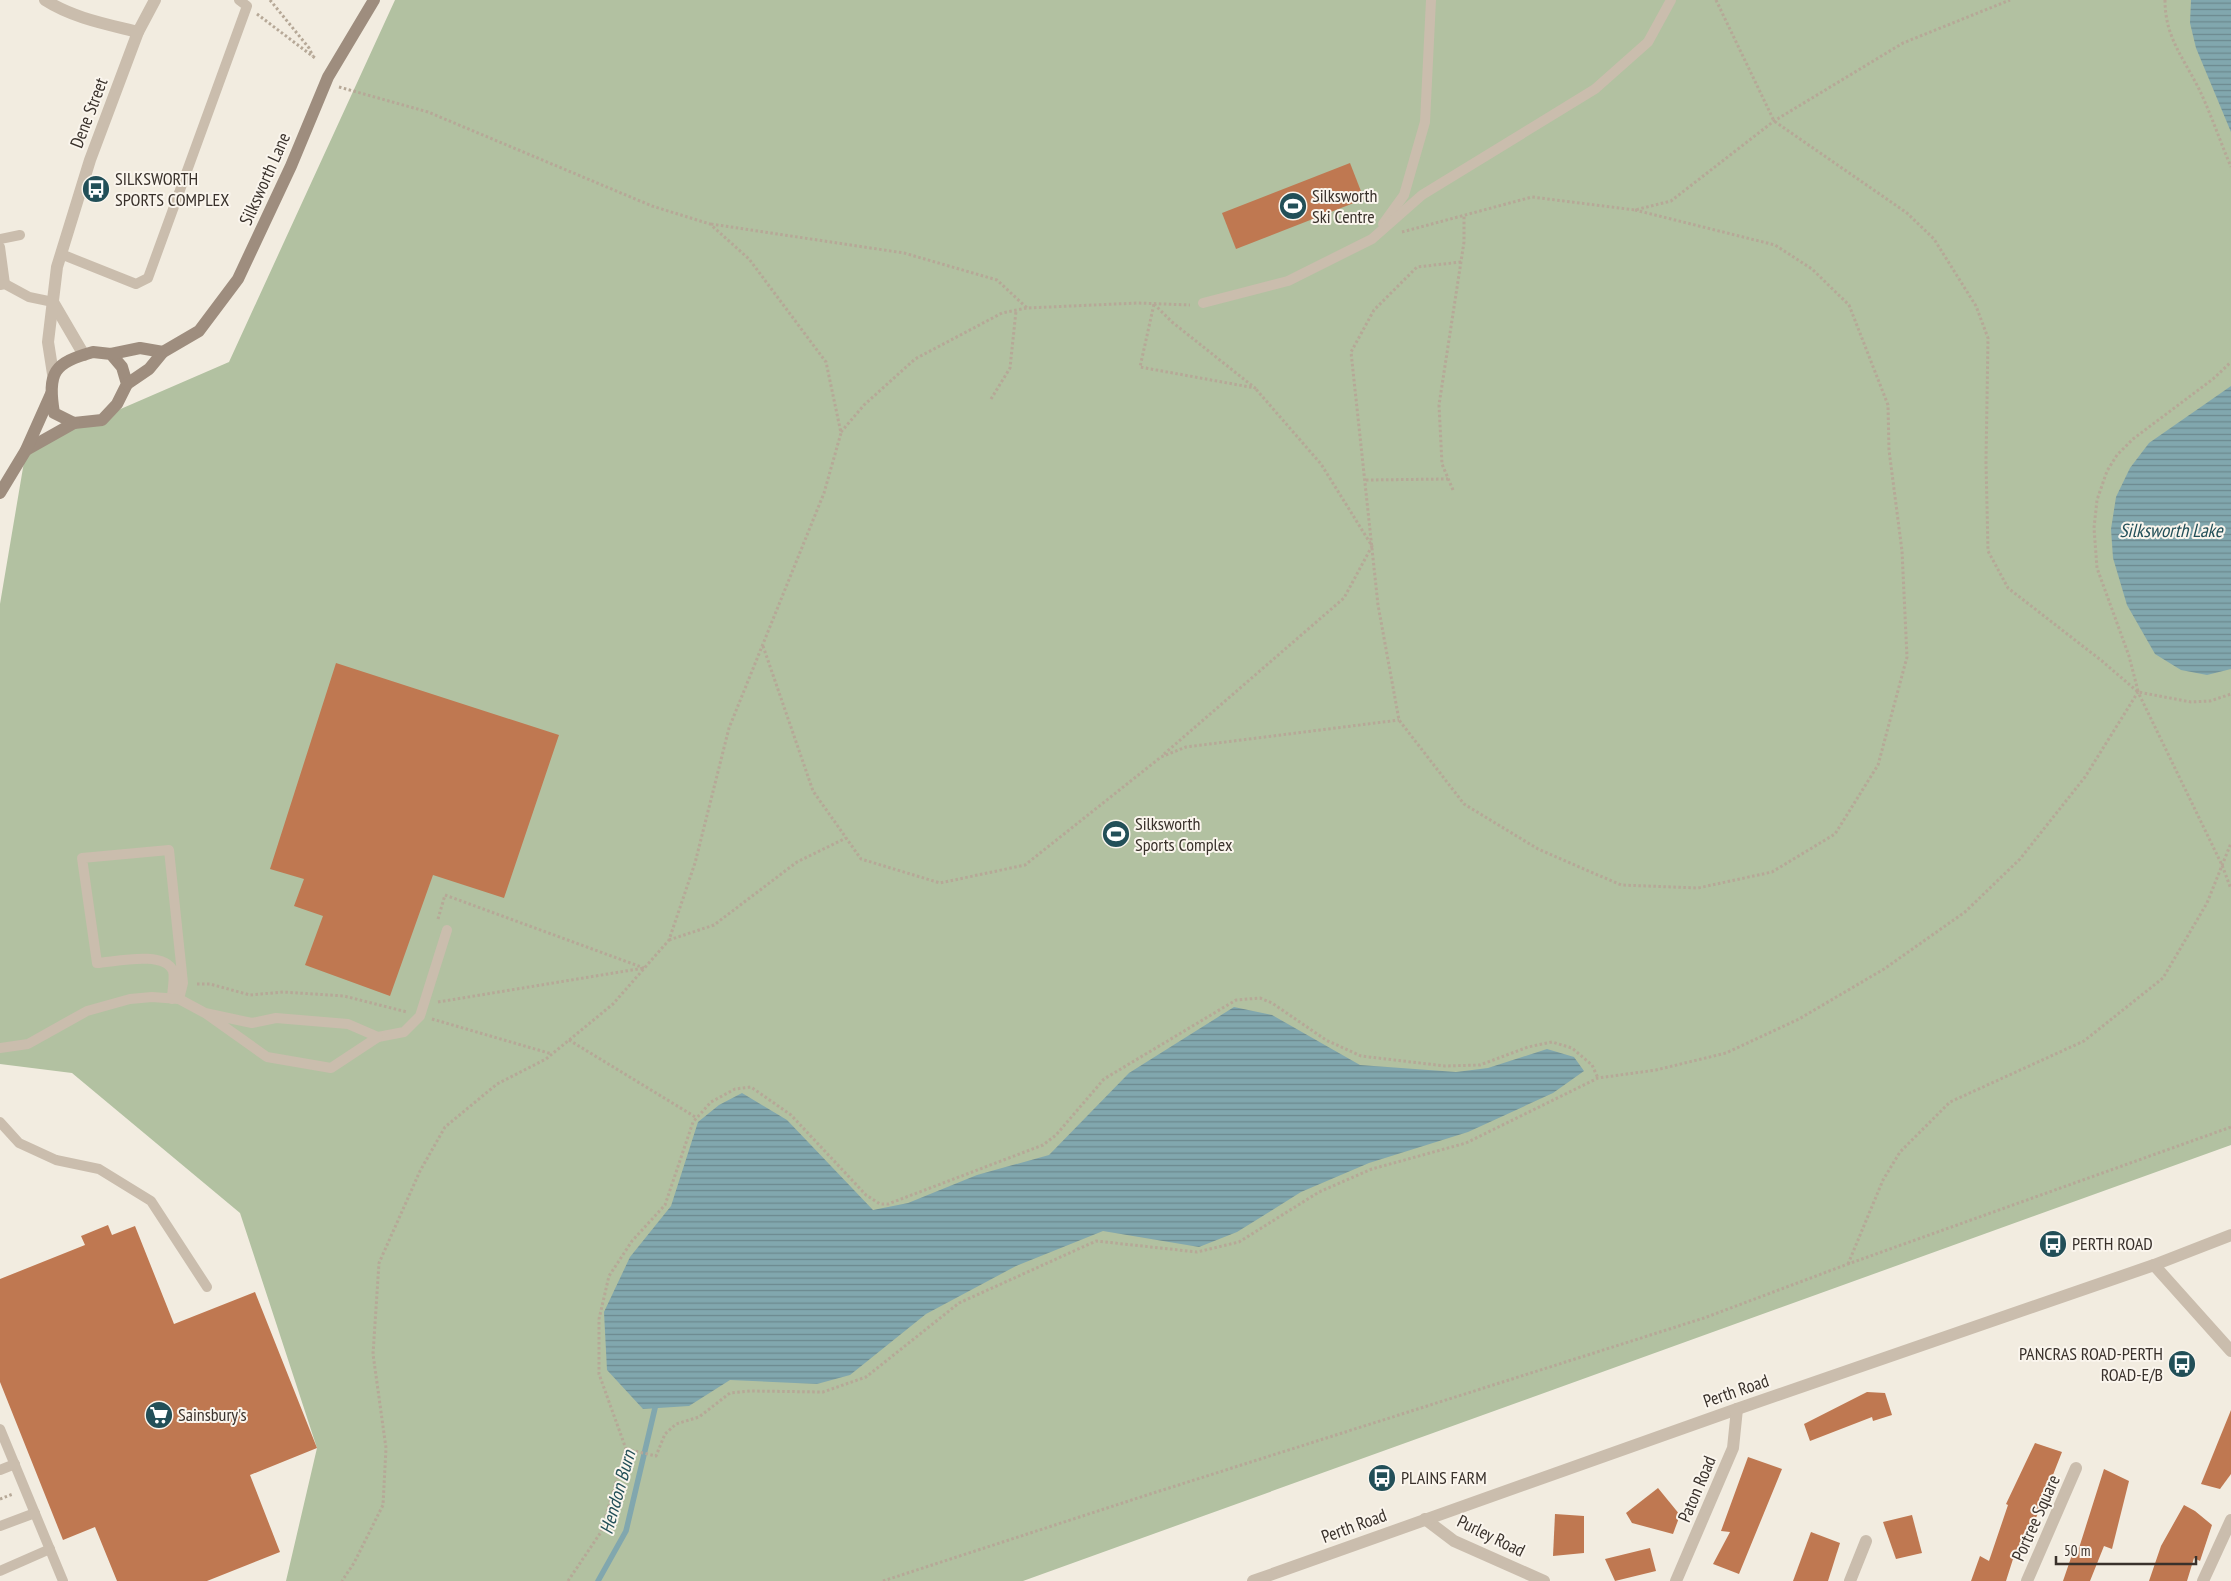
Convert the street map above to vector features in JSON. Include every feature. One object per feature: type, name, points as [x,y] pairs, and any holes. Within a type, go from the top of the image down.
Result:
[{"type":"street","points":[[45,0],[58,8],[88,20],[138,32]]},
{"type":"street","name":"Dene Street","points":[[53,374],[48,342],[57,267],[90,160],[138,32],[155,0]]},
{"type":"street","name":"Silksworth Lane","points":[[26,450],[74,422],[102,420],[117,404],[127,384],[149,369],[163,352],[199,331],[238,279],[291,166],[328,77],[374,0]]},
{"type":"street","points":[[53,302],[84,355]]},
{"type":"street","points":[[53,374],[68,360],[93,352],[111,354],[140,348],[163,352]]},
{"type":"street","points":[[111,354],[122,367],[127,384]]},
{"type":"street","name":"Silksworth Lane","points":[[53,374],[51,394],[54,413],[74,422]]},
{"type":"street","name":"Silksworth Lane","points":[[0,493],[26,450],[51,394]]},
{"type":"street","name":"Perth Road","points":[[1253,1581],[1280,1576],[1425,1519],[2154,1265],[2231,1235]]},
{"type":"street","points":[[2154,1265],[2231,1350]]},
{"type":"street","name":"Paton Road","points":[[1676,1581],[1733,1448],[1737,1409]]},
{"type":"street","name":"Portree Square","points":[[2027,1581],[2076,1468]]},
{"type":"street","name":"Purley Road","points":[[1425,1519],[1454,1540],[1544,1581]]},
{"type":"street","points":[[2203,1581],[2231,1520]]},
{"type":"street","points":[[1850,1581],[1866,1541]]},
{"type":"lane","points":[[1372,239],[1404,195],[1425,122],[1431,0]]},
{"type":"lane","points":[[1203,303],[1288,281],[1372,239],[1422,195],[1595,89],[1648,42],[1671,0]]},
{"type":"lane","points":[[61,254],[136,284],[148,278],[243,3]]},
{"type":"lane","points":[[0,238],[20,235]]},
{"type":"lane","points":[[0,247],[2,284],[28,297],[53,302]]},
{"type":"lane","points":[[169,850],[183,983],[175,999],[173,972],[167,964],[148,958],[98,963],[82,858],[169,850]]},
{"type":"lane","points":[[205,1012],[267,1057],[331,1068],[378,1037],[404,1032],[420,1016],[447,930]]},
{"type":"lane","points":[[0,1048],[28,1044],[87,1011],[130,999],[152,997],[175,999],[205,1012],[252,1023],[276,1018],[348,1024],[378,1037]]},
{"type":"lane","points":[[0,1122],[19,1143],[56,1160],[100,1169],[151,1201],[207,1286]]},
{"type":"lane","points":[[0,1429],[63,1581]]},
{"type":"lane","points":[[0,1470],[15,1464]]},
{"type":"lane","points":[[0,1526],[35,1513]]},
{"type":"lane","points":[[0,1571],[50,1549]]},
{"type":"path","points":[[243,3],[315,58],[270,0]]},
{"type":"path","points":[[1716,0],[1774,121],[1907,213],[1934,239],[1976,306],[1988,338],[1986,462],[1988,551],[2008,588],[2102,661],[2138,692],[2191,702],[2210,701],[2231,694]]},
{"type":"path","points":[[1635,210],[1671,201],[1774,121],[1903,44],[2010,0]]},
{"type":"path","points":[[2160,0],[2165,0],[2165,19],[2171,38],[2199,89],[2231,167]]},
{"type":"path","points":[[336,87],[428,112],[652,206],[710,224],[904,253],[997,280],[1027,308]]},
{"type":"path","points":[[1400,232],[1532,197],[1635,210],[1775,245],[1812,269],[1849,305],[1888,405],[1889,450],[1902,551],[1907,657],[1878,765],[1835,834],[1772,872],[1698,888],[1621,885],[1538,849],[1464,804],[1399,720],[1378,605],[1351,352],[1374,310],[1417,267],[1461,262]]},
{"type":"path","points":[[1453,490],[1442,464],[1439,405],[1464,242],[1464,216]]},
{"type":"path","points":[[710,224],[749,260],[826,362],[841,433]]},
{"type":"path","points":[[342,1581],[354,1563],[383,1505],[386,1448],[373,1354],[379,1263],[420,1171],[445,1127],[497,1084],[546,1059],[613,1004],[669,940],[695,863],[729,728],[824,493],[841,433],[864,405],[915,359],[1002,313],[1027,308],[1154,304],[1186,306],[1203,303]]},
{"type":"path","points":[[1154,304],[1172,322],[1256,388],[1321,464],[1372,546]]},
{"type":"path","points":[[1154,304],[1140,366],[1256,388]]},
{"type":"path","points":[[992,399],[1010,368],[1016,311]]},
{"type":"path","points":[[2231,362],[2213,379],[2133,439],[2117,455],[2107,471],[2097,500],[2094,528],[2097,568],[2129,656],[2138,692],[2222,865],[2231,889]]},
{"type":"path","points":[[1366,480],[1448,479]]},
{"type":"path","points":[[763,645],[813,791],[861,859],[940,883],[1025,865],[1161,757],[1344,598],[1372,546]]},
{"type":"path","points":[[626,1449],[656,1456],[665,1434],[676,1424],[699,1417],[730,1393],[750,1390],[823,1392],[866,1377],[959,1303],[1096,1241],[1197,1252],[1239,1242],[1319,1192],[1372,1169],[1466,1143],[1598,1078],[1656,1070],[1726,1054],[1799,1019],[1875,974],[1965,912],[2020,859],[2079,785],[2138,692]]},
{"type":"path","points":[[1161,757],[1186,747],[1399,720]]},
{"type":"path","points":[[669,940],[714,925],[796,862],[846,838]]},
{"type":"path","points":[[1848,1264],[1883,1180],[1900,1152],[1950,1102],[2084,1041],[2163,978],[2206,903],[2231,843]]},
{"type":"path","points":[[447,930],[437,924],[445,895],[644,968]]},
{"type":"path","points":[[424,1004],[644,968]]},
{"type":"path","points":[[183,983],[210,984],[250,995],[283,992],[344,996],[396,1008],[552,1054]]},
{"type":"path","points":[[568,1581],[601,1532],[626,1449],[599,1374],[599,1319],[609,1276],[632,1241],[666,1205],[693,1122],[716,1099],[735,1089],[751,1087],[790,1115],[866,1195],[880,1204],[888,1204],[1043,1145],[1056,1136],[1104,1079],[1236,1000],[1260,998],[1272,1003],[1326,1040],[1361,1056],[1445,1066],[1480,1065],[1528,1047],[1552,1042],[1572,1048],[1592,1065],[1598,1078]]},
{"type":"path","points":[[569,1040],[697,1118]]},
{"type":"path","points":[[883,1581],[1137,1498],[1704,1318],[1848,1264],[2231,1127]]},
{"type":"green space","name":"Silksworth Sports Complex","points":[[395,0],[2231,0],[2231,1145],[1023,1581],[286,1581],[317,1448],[240,1213],[72,1073],[0,1064],[0,604],[26,450],[229,362]]},
{"type":"water","points":[[2191,0],[2231,0],[2231,132],[2196,48],[2190,23]]},
{"type":"water","name":"Silksworth Lake","points":[[2231,386],[2231,669],[2207,675],[2181,670],[2155,654],[2127,605],[2113,558],[2111,529],[2116,497],[2130,468],[2149,443]]},
{"type":"water","points":[[1234,1007],[1272,1015],[1360,1065],[1456,1072],[1488,1068],[1547,1049],[1574,1057],[1584,1071],[1553,1093],[1468,1132],[1369,1163],[1301,1192],[1237,1232],[1199,1247],[1103,1231],[1016,1266],[926,1314],[850,1375],[817,1384],[730,1380],[689,1406],[643,1409],[607,1370],[604,1312],[630,1257],[671,1206],[698,1122],[719,1105],[742,1093],[787,1120],[873,1210],[908,1203],[977,1175],[1049,1155],[1129,1073]]},
{"type":"building","name":"Silksworth Ski Centre","points":[[1350,163],[1364,199],[1236,249],[1222,213]]},
{"type":"building","points":[[336,663],[559,735],[504,898],[433,875],[390,996],[305,965],[323,916],[294,906],[304,879],[270,869]]},
{"type":"building","name":"Sainsbury's","points":[[108,1225],[112,1235],[135,1226],[174,1324],[255,1292],[317,1448],[250,1475],[280,1552],[207,1581],[117,1581],[95,1527],[63,1540],[0,1382],[0,1279],[85,1245],[81,1236]]},
{"type":"building","points":[[1867,1392],[1885,1393],[1892,1415],[1873,1421],[1872,1417],[1810,1441],[1804,1424]]},
{"type":"building","points":[[2231,1410],[2231,1474],[2220,1489],[2201,1484]]},
{"type":"building","points":[[2035,1443],[2062,1452],[2019,1561],[2013,1559],[2006,1581],[1971,1581],[1980,1556],[1989,1561],[2008,1505],[2006,1504]]},
{"type":"building","points":[[1748,1457],[1782,1469],[1739,1574],[1713,1564],[1730,1532],[1721,1531]]},
{"type":"building","points":[[2104,1469],[2129,1481],[2112,1549],[2104,1546],[2090,1581],[2063,1581],[2075,1546],[2079,1548]]},
{"type":"building","points":[[1658,1488],[1680,1515],[1673,1534],[1632,1523],[1626,1513]]},
{"type":"building","points":[[2184,1505],[2195,1511],[2212,1525],[2200,1561],[2194,1558],[2187,1581],[2149,1581],[2161,1546]]},
{"type":"building","points":[[1555,1514],[1584,1516],[1584,1553],[1553,1556]]},
{"type":"building","points":[[1912,1515],[1922,1553],[1896,1559],[1883,1522]]},
{"type":"building","points":[[1811,1532],[1840,1543],[1828,1581],[1793,1581]]},
{"type":"building","points":[[1650,1548],[1656,1571],[1615,1581],[1605,1559]]},
{"type":"waterway","name":"Hendon Burn","points":[[598,1581],[626,1531],[655,1408]]},
{"type":"place","name":"SILKSWORTH SPORTS COMPLEX","points":[[96,189]]},
{"type":"place","name":"Silksworth Ski Centre","points":[[1293,206]]},
{"type":"place","name":"Silksworth Sports Complex","points":[[1116,834]]},
{"type":"place","name":"PERTH ROAD","points":[[2053,1244]]},
{"type":"place","name":"PANCRAS ROAD-PERTH ROAD-E/B","points":[[2182,1364]]},
{"type":"place","name":"Sainsbury's","points":[[159,1415]]},
{"type":"place","name":"PLAINS FARM","points":[[1382,1478]]}]
